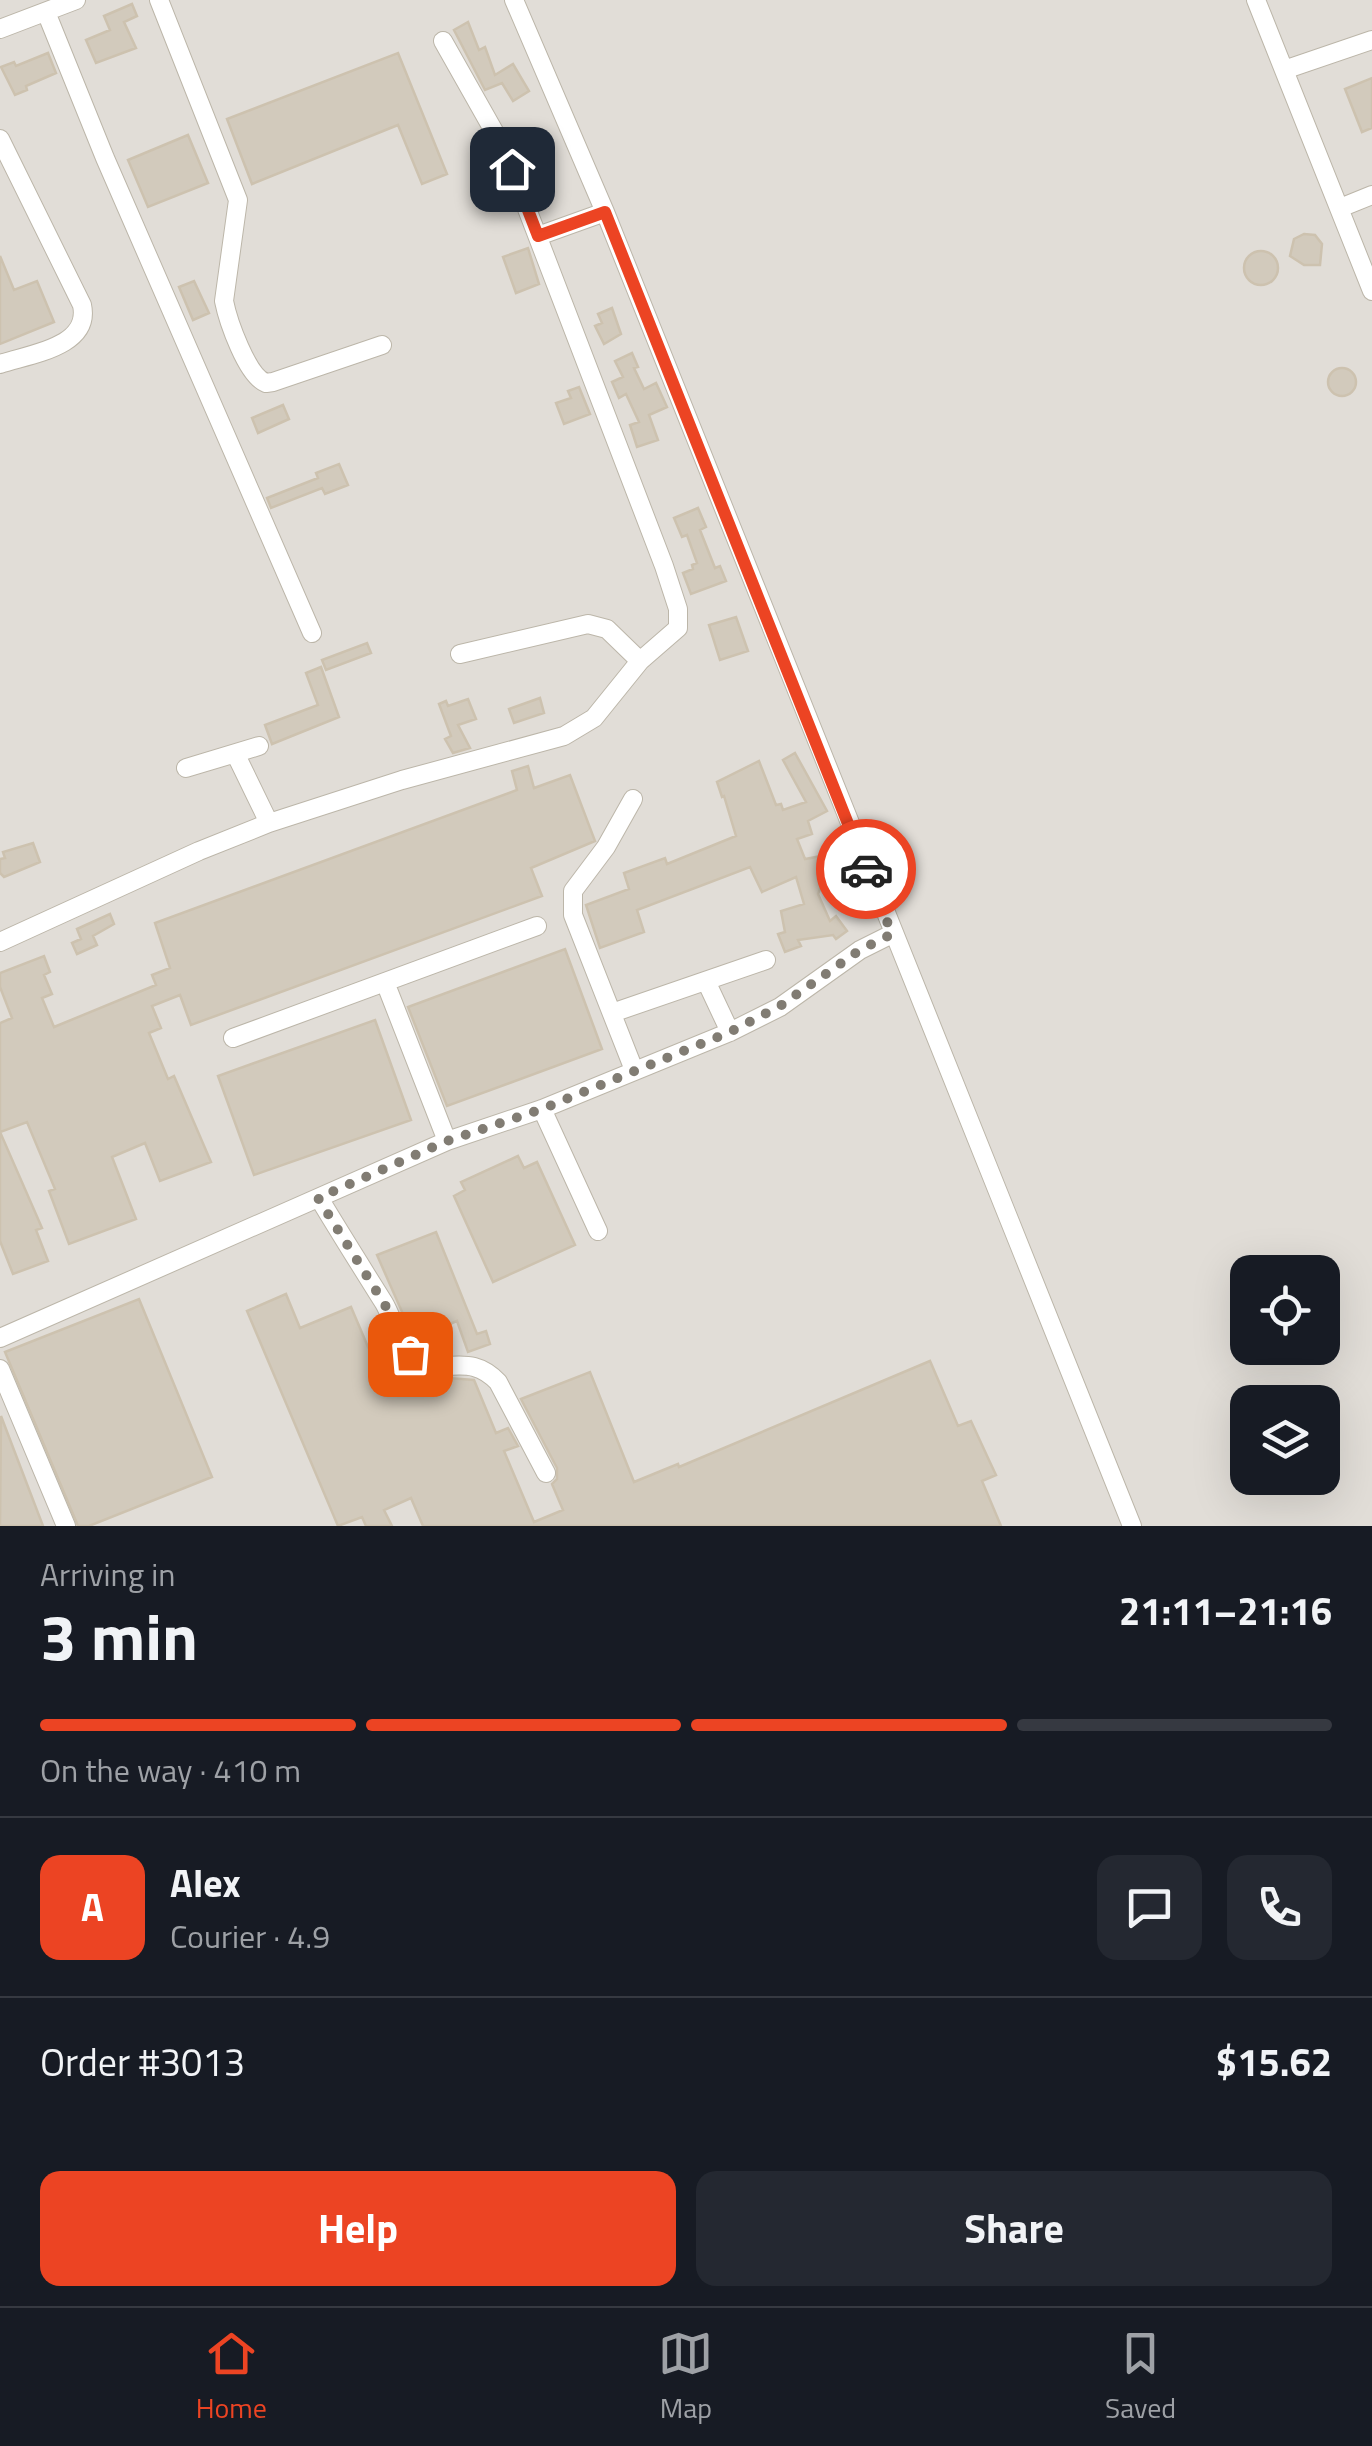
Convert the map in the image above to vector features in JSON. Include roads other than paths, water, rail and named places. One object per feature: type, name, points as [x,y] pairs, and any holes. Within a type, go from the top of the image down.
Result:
[{"type":"street","points":[[0,30],[76,0]]},
{"type":"street","points":[[158,0],[238,200],[224,300],[254,376],[266,383],[273,382],[382,346]]},
{"type":"street","points":[[514,0],[605,212],[1132,1526]]},
{"type":"street","points":[[1256,0],[1372,291]]},
{"type":"street","points":[[46,12],[105,158],[312,633]]},
{"type":"street","points":[[1284,70],[1372,40]]},
{"type":"street","points":[[0,942],[269,823],[385,785],[564,736],[594,718],[640,661],[678,628],[680,617],[504,149],[443,41]]},
{"type":"street","points":[[0,139],[5,160],[82,305],[84,317],[72,339],[0,364]]},
{"type":"street","points":[[1340,208],[1372,195]]},
{"type":"street","points":[[538,236],[605,212]]},
{"type":"street","points":[[460,654],[588,624],[607,629],[640,661]]},
{"type":"street","points":[[186,768],[259,746]]},
{"type":"street","points":[[236,755],[269,823]]},
{"type":"street","points":[[632,799],[606,847],[579,881],[572,902],[634,1070]]},
{"type":"street","points":[[233,1038],[537,926]]},
{"type":"street","points":[[0,1338],[447,1141],[542,1109],[730,1032],[780,1006],[860,950],[892,934]]},
{"type":"street","points":[[612,1013],[766,960]]},
{"type":"street","points":[[706,981],[730,1032]]},
{"type":"street","points":[[384,982],[447,1141]]},
{"type":"street","points":[[542,1109],[598,1231]]},
{"type":"street","points":[[318,1198],[385,1305],[410,1354],[422,1363],[469,1364],[486,1370],[498,1382],[546,1474]]},
{"type":"street","points":[[0,1369],[66,1526]]}]
